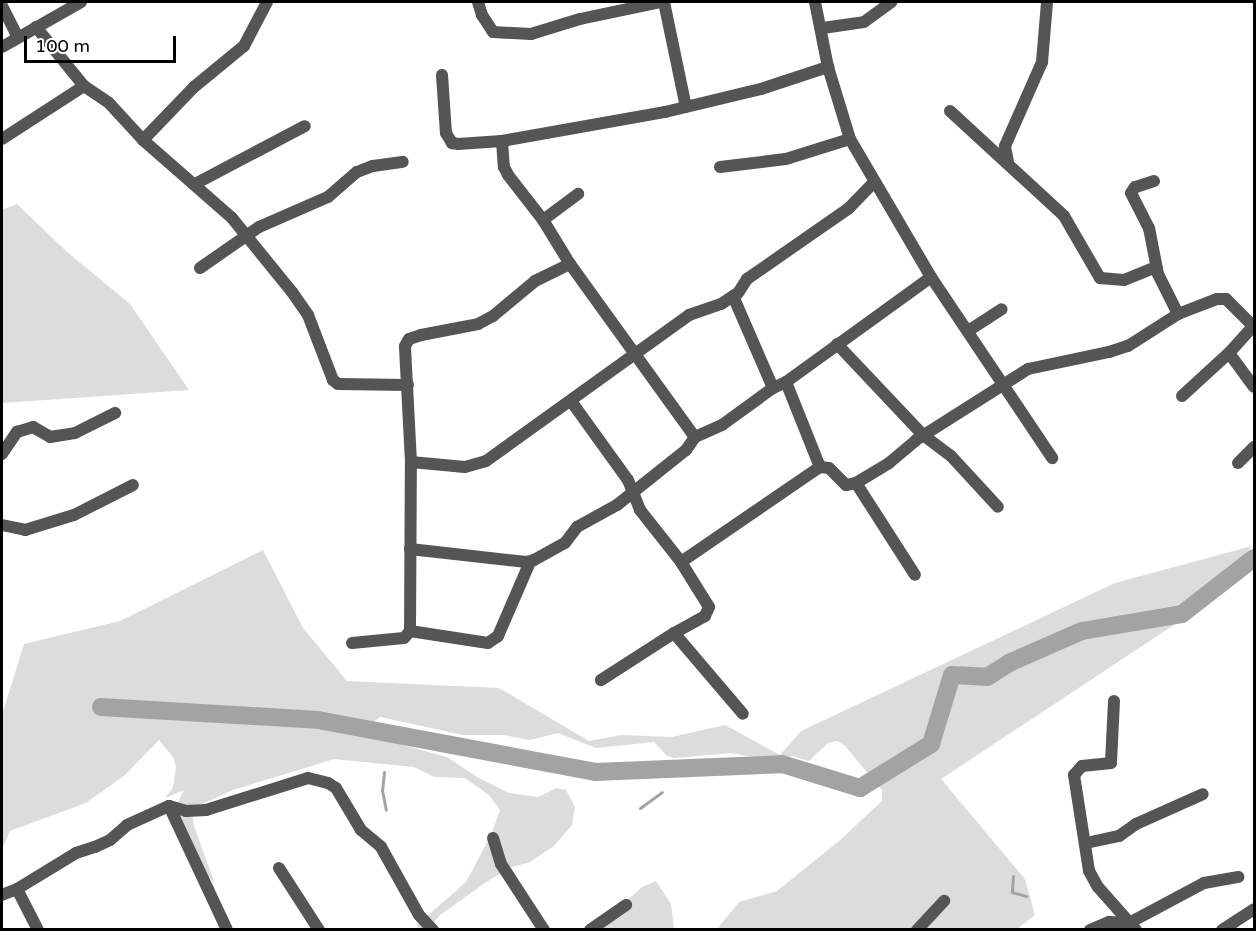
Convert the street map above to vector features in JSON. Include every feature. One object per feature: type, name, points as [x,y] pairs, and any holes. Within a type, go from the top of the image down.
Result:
[{"type":"street","points":[[2,47],[81,2]]},
{"type":"street","points":[[143,140],[194,87],[244,46],[267,2]]},
{"type":"street","points":[[478,2],[482,15],[493,32],[531,34],[580,19],[662,2],[686,107]]},
{"type":"street","points":[[815,2],[823,28],[828,66],[850,139],[873,183],[932,277],[1052,458]]},
{"type":"street","points":[[823,28],[864,22],[892,2]]},
{"type":"street","points":[[1009,163],[1005,146],[1041,62],[1047,2]]},
{"type":"street","points":[[2,6],[5,17],[18,37]]},
{"type":"street","points":[[36,27],[84,86],[110,103],[143,140],[232,218],[292,291],[308,315],[333,380],[338,384],[408,385]]},
{"type":"street","points":[[442,75],[448,138],[458,144],[502,141],[686,107],[760,89],[828,66]]},
{"type":"street","points":[[2,139],[84,86]]},
{"type":"street","points":[[950,111],[1009,163],[1070,223],[1100,278],[1124,280],[1156,267]]},
{"type":"street","points":[[195,184],[305,126]]},
{"type":"street","points":[[720,167],[786,159],[850,139]]},
{"type":"street","points":[[502,141],[504,167],[508,175],[543,220],[570,264],[694,437]]},
{"type":"street","points":[[200,268],[259,227],[328,197],[357,172],[373,166],[403,162]]},
{"type":"street","points":[[1154,181],[1135,187],[1131,193],[1149,228],[1156,267],[1178,314]]},
{"type":"street","points":[[411,462],[465,467],[486,461],[690,315],[721,304],[733,296],[763,267],[849,208],[873,183]]},
{"type":"street","points":[[543,220],[578,194]]},
{"type":"street","points":[[352,643],[404,638],[410,631],[411,462],[405,346],[409,339],[478,324],[493,316],[535,281],[570,264]]},
{"type":"street","points":[[410,549],[530,562],[564,543],[577,527],[617,505],[633,489],[686,450],[694,437],[722,425],[773,388],[786,382],[932,277]]},
{"type":"street","points":[[733,296],[773,388]]},
{"type":"street","points":[[681,562],[819,470],[829,468],[846,485],[856,483],[889,463],[923,435],[1037,365],[1090,356],[1128,346],[1178,314],[1217,299],[1227,299],[1254,326],[1229,353],[1182,396]]},
{"type":"street","points":[[968,331],[1002,309]]},
{"type":"street","points":[[837,344],[923,435],[951,456],[998,507]]},
{"type":"street","points":[[1229,353],[1254,387]]},
{"type":"street","points":[[786,382],[819,470]]},
{"type":"street","points":[[571,401],[633,489],[640,510],[681,562],[709,608],[705,616],[601,680]]},
{"type":"street","points":[[2,454],[17,432],[33,427],[50,437],[66,434],[115,413]]},
{"type":"street","points":[[1238,463],[1254,447]]},
{"type":"street","points":[[856,483],[915,575]]},
{"type":"street","points":[[2,525],[25,530],[74,515],[133,485]]},
{"type":"street","points":[[410,631],[488,643],[498,636],[530,562]]},
{"type":"street","points":[[674,633],[743,714]]},
{"type":"street","points":[[1114,701],[1110,763],[1082,766],[1074,775],[1089,871],[1132,926]]},
{"type":"street","points":[[2,896],[76,853],[110,840],[127,825],[169,806],[186,811],[206,810],[308,778],[328,783],[336,788],[361,830],[381,847],[419,915],[432,930]]},
{"type":"street","points":[[1086,843],[1119,836],[1136,824],[1203,794]]},
{"type":"street","points":[[169,806],[227,930]]},
{"type":"street","points":[[493,838],[501,864],[544,930]]},
{"type":"street","points":[[279,868],[319,930]]},
{"type":"street","points":[[1090,930],[1108,922],[1132,926],[1204,883],[1238,877]]},
{"type":"street","points":[[17,889],[38,930]]},
{"type":"street","points":[[917,930],[944,901]]},
{"type":"street","points":[[590,930],[626,905]]},
{"type":"street","points":[[1222,930],[1254,909]]},
{"type":"shaded area","points":[[17,204],[66,251],[130,304],[189,390],[2,403],[2,210]]},
{"type":"shaded area","points":[[1252,546],[1201,607],[941,779],[1025,879],[1035,915],[1017,929],[717,929],[739,902],[777,891],[839,841],[882,801],[882,790],[845,746],[837,741],[828,743],[809,761],[792,756],[771,760],[731,753],[675,758],[667,756],[654,742],[596,748],[558,733],[530,740],[503,735],[463,735],[380,717],[372,723],[377,730],[403,745],[447,757],[477,777],[509,793],[538,797],[556,788],[566,790],[575,807],[572,825],[554,846],[530,862],[509,868],[485,883],[440,915],[428,929],[418,929],[417,925],[466,882],[491,835],[500,810],[489,795],[465,778],[434,777],[414,767],[334,759],[233,790],[194,808],[192,812],[194,826],[215,884],[202,869],[172,802],[178,802],[184,790],[165,798],[173,788],[176,767],[173,757],[159,740],[125,775],[86,803],[10,831],[2,849],[2,715],[24,644],[120,621],[263,550],[303,628],[347,681],[499,688],[589,741],[621,735],[672,737],[725,725],[780,755],[801,731],[1115,583]]},
{"type":"shaded area","points":[[656,881],[671,904],[674,929],[594,930],[642,887]]},
{"type":"waterway","points":[[101,707],[318,720],[595,772],[782,764],[860,788],[931,744],[952,675],[987,677],[1009,663],[1082,631],[1182,614],[1254,558]]},
{"type":"waterway","points":[[384,772],[382,790],[386,810]]},
{"type":"waterway","points":[[640,808],[662,792]]},
{"type":"waterway","points":[[1013,876],[1012,892],[1026,896]]}]
